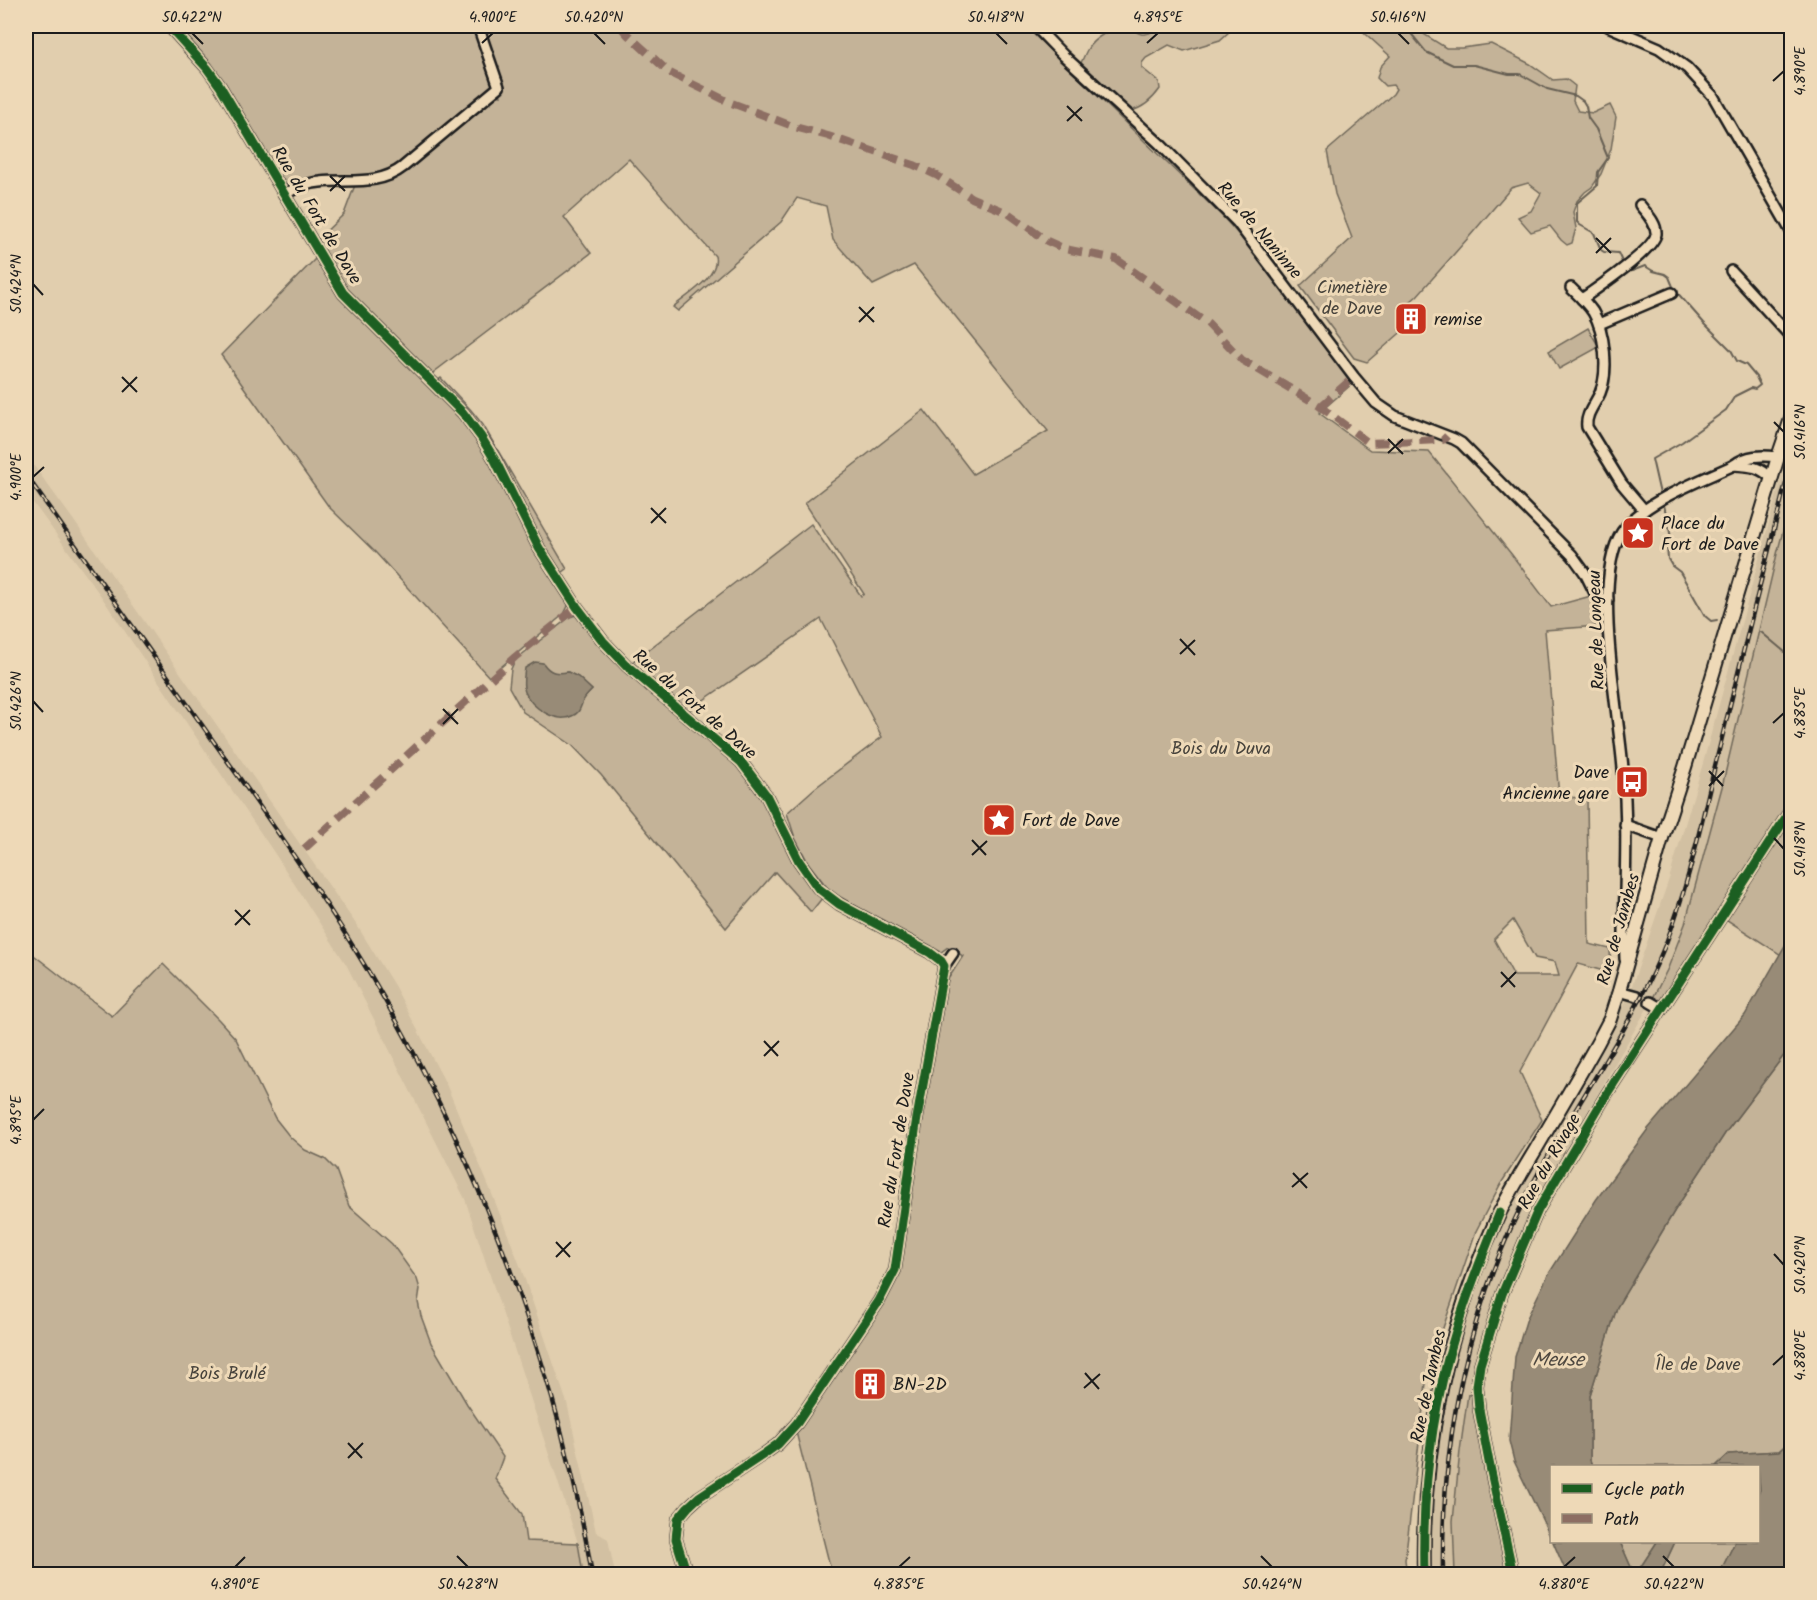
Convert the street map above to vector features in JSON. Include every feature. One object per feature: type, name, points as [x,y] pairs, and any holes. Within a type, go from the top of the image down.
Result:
[{"type":"main road","name":"Rue de Jambes","points":[[1424,1575],[1425,1514],[1432,1437],[1445,1369],[1455,1333],[1500,1212],[1610,1018],[1662,838],[1791,416]]},
{"type":"street","name":"Rue du Fort de Dave","points":[[169,26],[213,76],[343,293],[463,412],[481,437],[539,548],[577,607],[608,648],[741,762],[766,795],[799,861],[818,888],[839,904],[929,952],[944,966]]},
{"type":"street","points":[[284,194],[319,182],[378,180],[391,175],[499,87],[478,26]]},
{"type":"street","name":"Rue de Naninne","points":[[1035,26],[1228,212],[1376,403],[1395,416],[1461,442],[1572,555],[1585,573],[1596,595],[1601,599],[1608,599]]},
{"type":"street","points":[[1608,26],[1659,48],[1688,68],[1713,96],[1791,233]]},
{"type":"street","points":[[1582,299],[1652,244],[1656,232],[1651,219],[1640,205]]},
{"type":"street","points":[[1731,271],[1791,339]]},
{"type":"street","points":[[1571,288],[1592,311],[1599,324],[1605,365],[1605,378],[1586,421],[1587,427],[1622,484],[1644,510]]},
{"type":"street","points":[[1599,324],[1672,293]]},
{"type":"street","name":"Rue de Longeau","points":[[1626,967],[1624,771],[1610,664],[1608,599],[1613,548],[1626,526],[1644,510],[1662,500],[1741,460],[1762,455],[1778,457]]},
{"type":"street","points":[[1734,465],[1755,466],[1762,469],[1772,479]]},
{"type":"street","name":"Rue du Rivage","points":[[1513,1575],[1479,1409],[1477,1386],[1480,1365],[1502,1294],[1538,1210],[1606,1095],[1791,808]]},
{"type":"street","points":[[1625,825],[1662,838]]},
{"type":"street","name":"Rue du Fort de Dave","points":[[687,1575],[676,1539],[678,1519],[699,1497],[778,1444],[797,1424],[879,1301],[895,1270],[916,1124],[944,966],[954,953]]},
{"type":"street","points":[[1619,991],[1637,996]]},
{"type":"street","points":[[1650,1002],[1662,1009]]},
{"type":"shaded area","points":[[1791,443],[1791,500],[1722,787],[1685,924],[1668,968],[1652,1000],[1544,1186],[1511,1254],[1494,1301],[1468,1394],[1453,1521],[1455,1574],[1424,1574],[1432,1437],[1484,1251],[1627,1000],[1669,879]]},
{"type":"shaded area","points":[[26,455],[358,927],[395,987],[446,1084],[521,1268],[567,1403],[596,1532],[608,1539],[615,1574],[583,1574],[578,1543],[465,1199],[346,964],[275,854],[101,596],[26,493]]},
{"type":"green space","name":"Bois du Duva","points":[[169,26],[1025,26],[1222,216],[1289,298],[1352,384],[1319,413],[1370,450],[1429,452],[1551,607],[1591,596],[1598,626],[1545,630],[1559,797],[1587,798],[1589,944],[1610,949],[1611,973],[1578,964],[1520,1072],[1542,1120],[1500,1185],[1476,1231],[1427,1375],[1405,1560],[1407,1574],[832,1574],[796,1432],[866,1328],[897,1273],[941,990],[963,956],[948,947],[941,952],[830,891],[809,864],[795,838],[787,813],[815,788],[882,737],[821,619],[689,711],[631,663],[811,524],[861,596],[864,594],[805,503],[924,410],[973,474],[1048,431],[914,265],[873,285],[833,240],[826,206],[797,198],[781,222],[678,311],[673,307],[694,291],[713,271],[715,256],[629,159],[564,217],[591,253],[430,375],[345,291],[316,241],[344,214],[355,185],[377,184],[397,177],[490,98],[494,95],[501,96],[499,87],[391,175],[319,182],[284,194],[220,86]],"holes":[[[1513,920],[1535,958],[1555,962],[1559,976],[1514,976],[1494,939]]]},
{"type":"green space","points":[[1162,26],[1258,26],[1253,30],[1230,31],[1220,40],[1184,51],[1169,45],[1146,58],[1142,63],[1142,68],[1159,82],[1160,89],[1147,103],[1131,111],[1081,63],[1090,46],[1111,30],[1128,27],[1145,34]]},
{"type":"green space","name":"Cimetière de Dave","points":[[1357,26],[1415,26],[1446,48],[1491,44],[1530,64],[1553,80],[1566,79],[1575,86],[1573,101],[1578,111],[1593,113],[1610,105],[1616,117],[1611,149],[1601,174],[1592,187],[1577,201],[1573,212],[1576,228],[1572,243],[1567,245],[1550,226],[1531,232],[1518,217],[1531,211],[1541,193],[1528,183],[1511,188],[1417,296],[1404,307],[1414,321],[1367,362],[1354,358],[1300,286],[1352,238],[1335,194],[1327,151],[1396,89],[1393,85],[1385,86],[1377,78],[1380,67],[1390,56]]},
{"type":"green space","points":[[317,257],[340,296],[458,413],[470,429],[567,601],[568,606],[564,614],[489,677],[376,553],[329,507],[221,355]]},
{"type":"green space","points":[[1588,328],[1599,347],[1559,369],[1549,351]]},
{"type":"green space","points":[[441,378],[483,425],[567,569],[559,575],[506,475],[437,381]]},
{"type":"green space","points":[[1791,500],[1791,547],[1788,558],[1792,568],[1791,802],[1661,1004],[1652,1000],[1668,968],[1685,924],[1722,787]]},
{"type":"green space","points":[[576,615],[596,640],[738,765],[754,786],[823,897],[811,912],[775,872],[726,928],[601,775],[572,745],[523,712],[509,687],[511,669],[515,660],[570,617]],"holes":[[[548,670],[557,674],[568,672],[578,677],[592,690],[583,699]]]},
{"type":"green space","points":[[1791,815],[1791,935],[1781,955],[1724,918]]},
{"type":"green space","name":"Bois Brulé","points":[[26,949],[112,1016],[163,964],[236,1039],[275,1118],[290,1137],[305,1150],[325,1159],[336,1170],[349,1206],[392,1244],[417,1279],[420,1289],[418,1302],[421,1316],[431,1343],[467,1404],[503,1457],[495,1479],[522,1514],[526,1541],[578,1543],[583,1574],[26,1574]]},
{"type":"green space","name":"Île de Dave","points":[[1791,1046],[1791,1440],[1779,1451],[1729,1454],[1717,1465],[1592,1465],[1590,1395],[1617,1307],[1675,1210],[1726,1132]]},
{"type":"green space","points":[[1468,1394],[1481,1397],[1516,1574],[1455,1574],[1453,1521]]},
{"type":"green space","points":[[1620,1543],[1656,1543],[1636,1574]]},
{"type":"green space","points":[[1675,1543],[1734,1543],[1719,1574],[1660,1574]]},
{"type":"water","points":[[535,662],[543,663],[554,672],[568,672],[578,677],[592,690],[577,713],[566,718],[552,716],[538,708],[528,698],[524,686],[525,668]]},
{"type":"water","name":"Meuse","points":[[1791,935],[1791,1046],[1726,1132],[1675,1210],[1617,1307],[1590,1395],[1592,1465],[1550,1465],[1550,1536],[1514,1461],[1509,1441],[1515,1357],[1527,1318],[1548,1275],[1596,1200],[1648,1129],[1745,1015]]},
{"type":"water","points":[[1791,1440],[1791,1574],[1719,1574],[1734,1543],[1760,1543],[1760,1465],[1717,1465],[1729,1454],[1779,1451]]},
{"type":"water","points":[[1553,1543],[1620,1543],[1634,1574],[1567,1574]]},
{"type":"water","points":[[1656,1543],[1675,1543],[1660,1574],[1636,1574]]},
{"type":"waterway","points":[[1389,26],[1392,29],[1409,31],[1426,52],[1453,65],[1474,65],[1509,74],[1520,74],[1547,89],[1576,96],[1583,101],[1588,118],[1596,129],[1608,158],[1598,172],[1597,186],[1577,203],[1577,222],[1594,233],[1601,250],[1618,253],[1623,264]]},
{"type":"waterway","points":[[1627,269],[1632,271],[1645,266],[1669,277],[1674,289],[1731,350],[1737,361],[1746,365],[1760,385],[1735,396],[1726,410],[1682,442],[1652,459],[1660,494]]},
{"type":"waterway","points":[[1664,505],[1672,542],[1667,547],[1668,559],[1672,566],[1680,572],[1705,616],[1711,621],[1717,620]]},
{"type":"waterway","points":[[1761,632],[1792,658]]},
{"type":"railway","points":[[1443,1574],[1447,1473],[1453,1423],[1475,1325],[1491,1277],[1532,1185],[1620,1036],[1652,975],[1674,922],[1693,857],[1766,560],[1792,465]]},
{"type":"railway","points":[[26,475],[314,886],[353,946],[410,1045],[479,1190],[535,1341],[558,1418],[577,1496],[592,1574]]},
{"type":"marked path","points":[[620,26],[670,73],[729,102],[795,127],[914,165],[936,175],[972,198],[1008,213],[1047,241],[1065,249],[1116,259],[1208,324],[1242,360],[1318,405],[1369,443],[1443,440],[1447,436]]},
{"type":"marked path","points":[[1320,407],[1354,377]]},
{"type":"marked path","points":[[304,849],[515,657],[577,607]]},
{"type":"cycle path","points":[[169,26],[220,86],[343,293],[463,413],[481,437],[539,548],[577,607],[603,641],[627,666],[741,762],[766,795],[799,861],[818,888],[839,904],[929,952],[944,966],[916,1124],[895,1270],[879,1301],[797,1423],[778,1444],[699,1497],[678,1519],[676,1539],[687,1574]]},
{"type":"cycle path","points":[[1513,1574],[1489,1462],[1477,1386],[1480,1365],[1502,1294],[1538,1210],[1606,1095],[1792,808]]},
{"type":"cycle path","points":[[1424,1574],[1427,1482],[1440,1391],[1466,1301],[1500,1212]]},
{"type":"place","name":"remise","points":[[1411,319]]},
{"type":"place","name":"Place du Fort de Dave","points":[[1638,533]]},
{"type":"place","name":"Dave Ancienne gare","points":[[1632,782]]},
{"type":"place","name":"Fort de Dave","points":[[999,820]]},
{"type":"place","name":"BN-2D","points":[[870,1384]]}]
